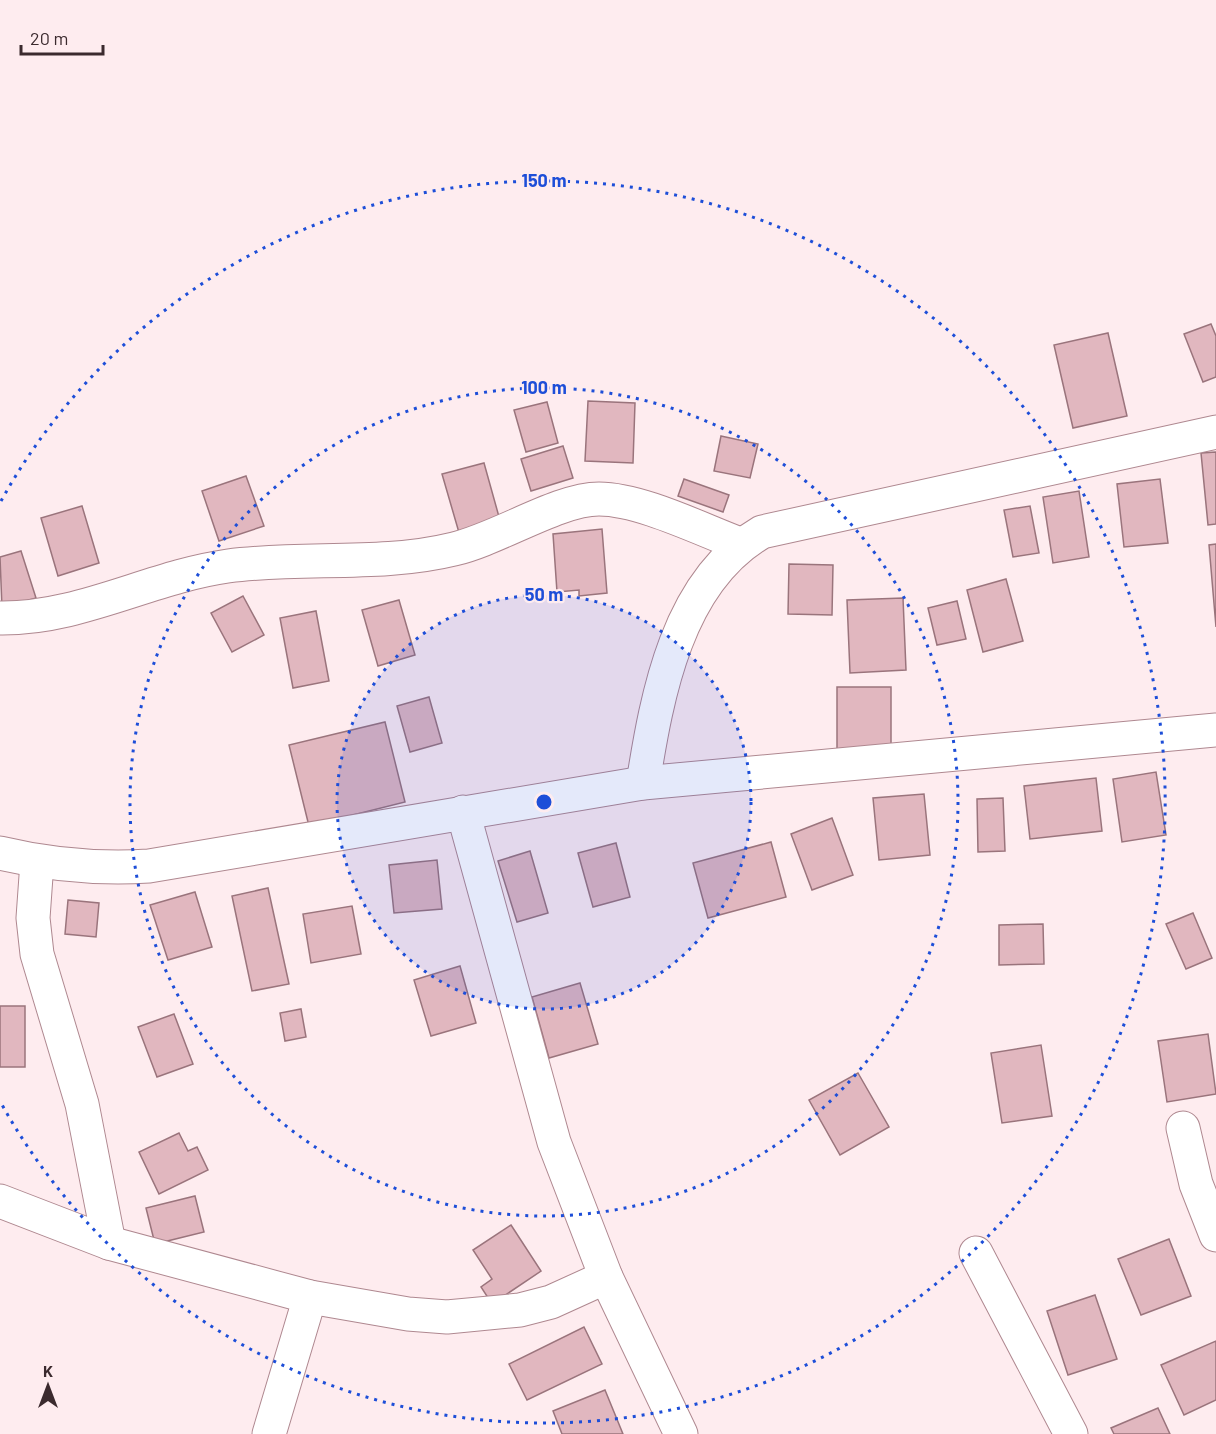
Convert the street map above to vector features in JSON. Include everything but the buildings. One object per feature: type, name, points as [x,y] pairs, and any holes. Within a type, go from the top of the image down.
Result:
[{"type":"street","points":[[643,783],[653,717],[673,649],[706,586],[740,544],[762,532],[1216,432]]},
{"type":"street","points":[[0,618],[34,617],[64,612],[191,574],[228,566],[408,556],[453,550],[487,540],[568,505],[596,499],[627,502],[740,544]]},
{"type":"street","points":[[0,852],[37,862],[75,867],[149,866],[643,783],[1216,730]]},
{"type":"street","points":[[463,812],[554,1142],[606,1277],[681,1434]]},
{"type":"street","points":[[37,862],[33,918],[37,954],[82,1104],[109,1243]]},
{"type":"street","points":[[1183,1128],[1196,1184],[1216,1235]]},
{"type":"street","points":[[0,1201],[109,1243],[310,1297],[408,1314],[447,1317],[487,1315],[551,1302],[606,1277]]},
{"type":"street","points":[[976,1253],[1071,1434]]},
{"type":"street","points":[[269,1434],[310,1297]]}]
